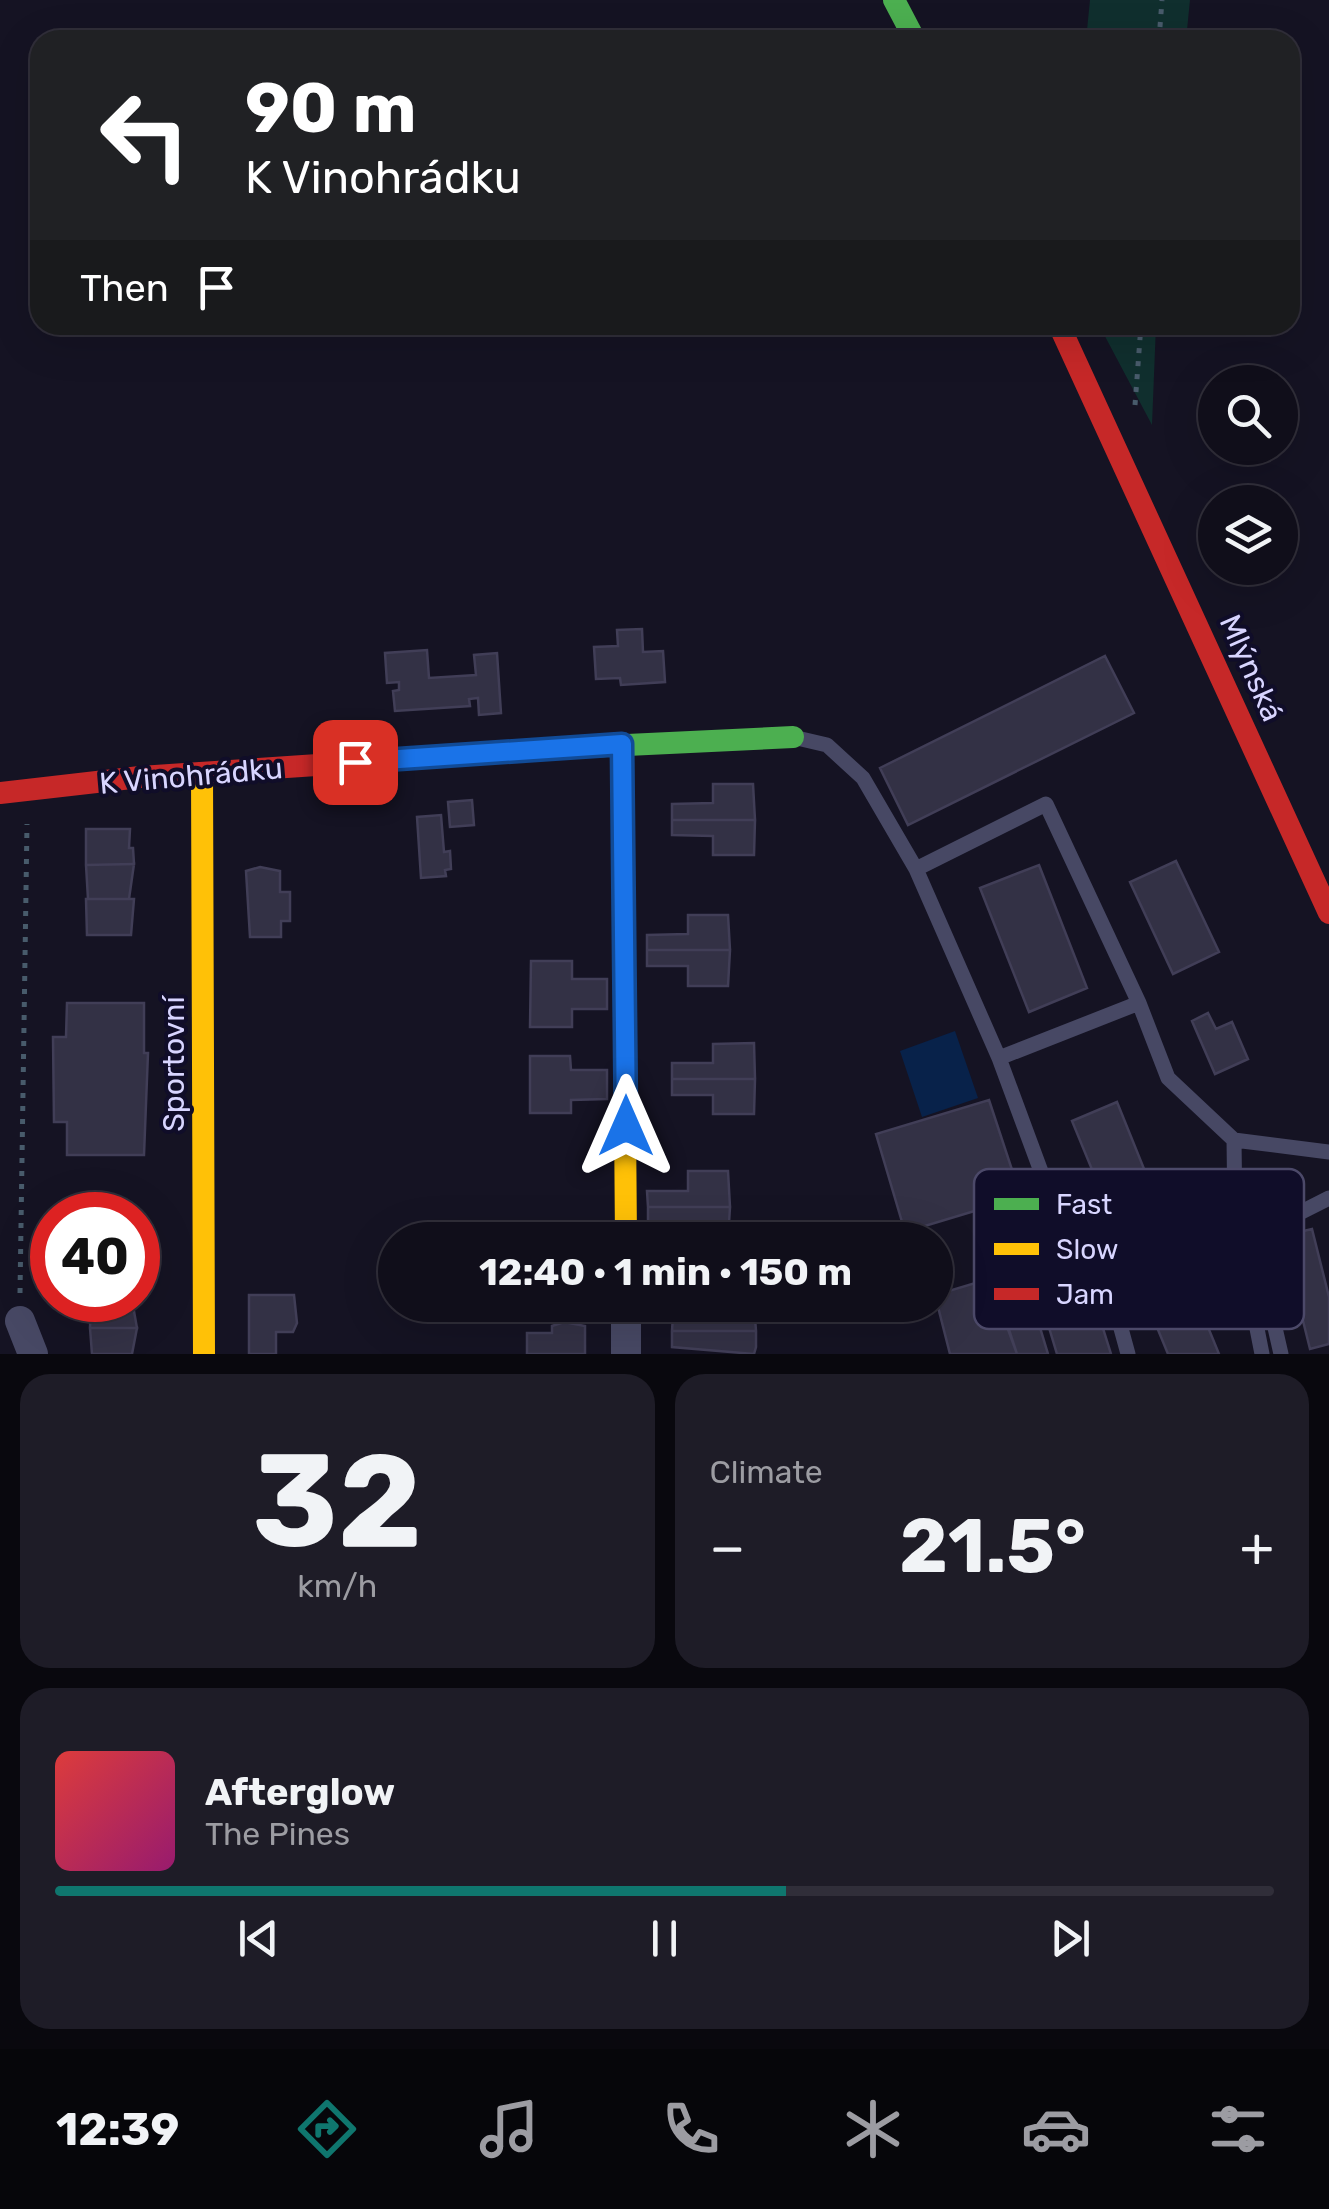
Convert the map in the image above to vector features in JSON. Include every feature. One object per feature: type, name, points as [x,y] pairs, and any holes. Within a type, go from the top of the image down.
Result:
[{"type":"street","points":[[894,0],[910,30]]},
{"type":"street","name":"Mlýnská","points":[[1064,335],[1329,914]]},
{"type":"street","name":"K Vinohrádku","points":[[0,793],[202,773],[622,744],[793,737]]},
{"type":"street","points":[[622,744],[626,1222]]},
{"type":"street","name":"Sportovní","points":[[202,773],[204,1354]]},
{"type":"street","points":[[20,1320],[33,1354]]},
{"type":"street","points":[[626,1322],[626,1354]]},
{"type":"lane","points":[[793,737],[827,745],[863,778],[916,869],[998,1058],[1040,1169]]},
{"type":"lane","points":[[916,869],[1046,804],[1139,1002],[1168,1078],[1234,1140],[1329,1152]]},
{"type":"lane","points":[[998,1058],[1139,1002]]},
{"type":"lane","points":[[1234,1140],[1234,1169]]},
{"type":"lane","points":[[1304,1211],[1329,1198]]},
{"type":"lane","points":[[1121,1329],[1128,1354]]},
{"type":"lane","points":[[1257,1329],[1262,1354]]},
{"type":"lane","points":[[1275,1329],[1280,1354]]},
{"type":"path","points":[[1160,30],[1162,0]]},
{"type":"path","points":[[1134,416],[1140,335]]},
{"type":"path","points":[[20,1320],[27,793]]},
{"type":"green space","points":[[1090,0],[1190,0],[1187,30],[1087,30]]},
{"type":"green space","points":[[1104,335],[1156,335],[1152,425]]},
{"type":"water","points":[[955,1031],[978,1098],[922,1117],[900,1051]]},
{"type":"building","points":[[642,629],[643,652],[663,651],[665,682],[621,685],[620,678],[596,679],[594,647],[618,646],[617,630]]},
{"type":"building","points":[[427,650],[429,678],[476,675],[474,655],[497,653],[501,713],[479,715],[478,698],[469,699],[470,706],[395,711],[393,691],[399,690],[399,682],[387,683],[385,653]]},
{"type":"building","points":[[1105,656],[1134,713],[908,825],[880,768]]},
{"type":"building","points":[[713,784],[753,784],[755,820],[672,820],[672,804],[713,803]]},
{"type":"building","points":[[472,800],[474,825],[450,827],[448,802]]},
{"type":"building","points":[[441,815],[444,852],[450,851],[451,869],[445,870],[446,876],[421,878],[417,817]]},
{"type":"building","points":[[672,820],[755,820],[754,855],[713,855],[713,836],[672,835]]},
{"type":"building","points":[[86,829],[130,829],[129,848],[133,848],[134,864],[86,865]]},
{"type":"building","points":[[1176,861],[1219,952],[1173,974],[1130,882]]},
{"type":"building","points":[[134,864],[129,899],[88,899],[86,865]]},
{"type":"building","points":[[1039,865],[1087,988],[1029,1012],[980,888]]},
{"type":"building","points":[[260,867],[280,871],[280,892],[290,892],[290,921],[281,921],[281,937],[250,937],[246,871]]},
{"type":"building","points":[[86,899],[134,899],[131,935],[87,935]]},
{"type":"building","points":[[688,915],[728,915],[730,950],[647,950],[647,935],[688,934]]},
{"type":"building","points":[[647,950],[730,950],[728,986],[688,986],[688,966],[647,966]]},
{"type":"building","points":[[531,961],[572,961],[572,979],[607,979],[607,1009],[572,1009],[572,1027],[530,1027]]},
{"type":"building","points":[[67,1003],[144,1003],[144,1053],[148,1053],[144,1155],[67,1155],[67,1122],[54,1122],[53,1037],[66,1037]]},
{"type":"building","points":[[1208,1013],[1216,1029],[1232,1022],[1248,1059],[1215,1074],[1192,1021]]},
{"type":"building","points":[[754,1043],[755,1079],[672,1079],[672,1063],[713,1063],[713,1044]]},
{"type":"building","points":[[530,1056],[570,1056],[571,1070],[607,1070],[607,1099],[571,1100],[571,1113],[530,1113]]},
{"type":"building","points":[[672,1079],[755,1079],[754,1114],[713,1114],[713,1095],[672,1095]]},
{"type":"building","points":[[989,1100],[1012,1169],[974,1169],[974,1211],[938,1222],[902,1222],[876,1134]]},
{"type":"building","points":[[1117,1102],[1144,1169],[1092,1169],[1072,1121]]},
{"type":"building","points":[[688,1171],[728,1171],[730,1207],[648,1207],[647,1191],[688,1191]]},
{"type":"building","points":[[648,1207],[730,1207],[729,1222],[648,1222]]},
{"type":"building","points":[[1312,1229],[1329,1297],[1329,1344],[1310,1349],[1304,1325],[1304,1231]]},
{"type":"building","points":[[974,1283],[974,1329],[1009,1329],[1017,1354],[950,1354],[942,1322],[953,1322],[953,1290]]},
{"type":"building","points":[[249,1295],[294,1295],[297,1323],[293,1332],[276,1332],[276,1354],[249,1354]]},
{"type":"building","points":[[90,1322],[136,1322],[137,1328],[90,1328]]},
{"type":"building","points":[[564,1322],[585,1326],[585,1354],[527,1354],[527,1333],[552,1333],[552,1326]]},
{"type":"building","points":[[673,1322],[755,1322],[756,1331],[672,1331]]},
{"type":"building","points":[[90,1328],[137,1328],[132,1354],[92,1354]]},
{"type":"building","points":[[1008,1329],[1040,1329],[1048,1354],[1017,1354]]},
{"type":"building","points":[[1049,1329],[1103,1329],[1111,1354],[1057,1354]]},
{"type":"building","points":[[1158,1329],[1209,1329],[1219,1354],[1168,1354]]},
{"type":"building","points":[[672,1331],[756,1331],[756,1347],[754,1354],[672,1347]]},
{"type":"traffic: fast","points":[[894,0],[910,30]]},
{"type":"traffic: fast","points":[[585,747],[793,737]]},
{"type":"traffic: slow","points":[[622,744],[626,1222]]},
{"type":"traffic: slow","points":[[202,773],[204,1354]]},
{"type":"traffic: jam","points":[[1064,335],[1329,913]]},
{"type":"traffic: jam","points":[[0,793],[140,777],[585,747]]},
{"type":"route","points":[[355,762],[622,744],[626,1126]]}]
